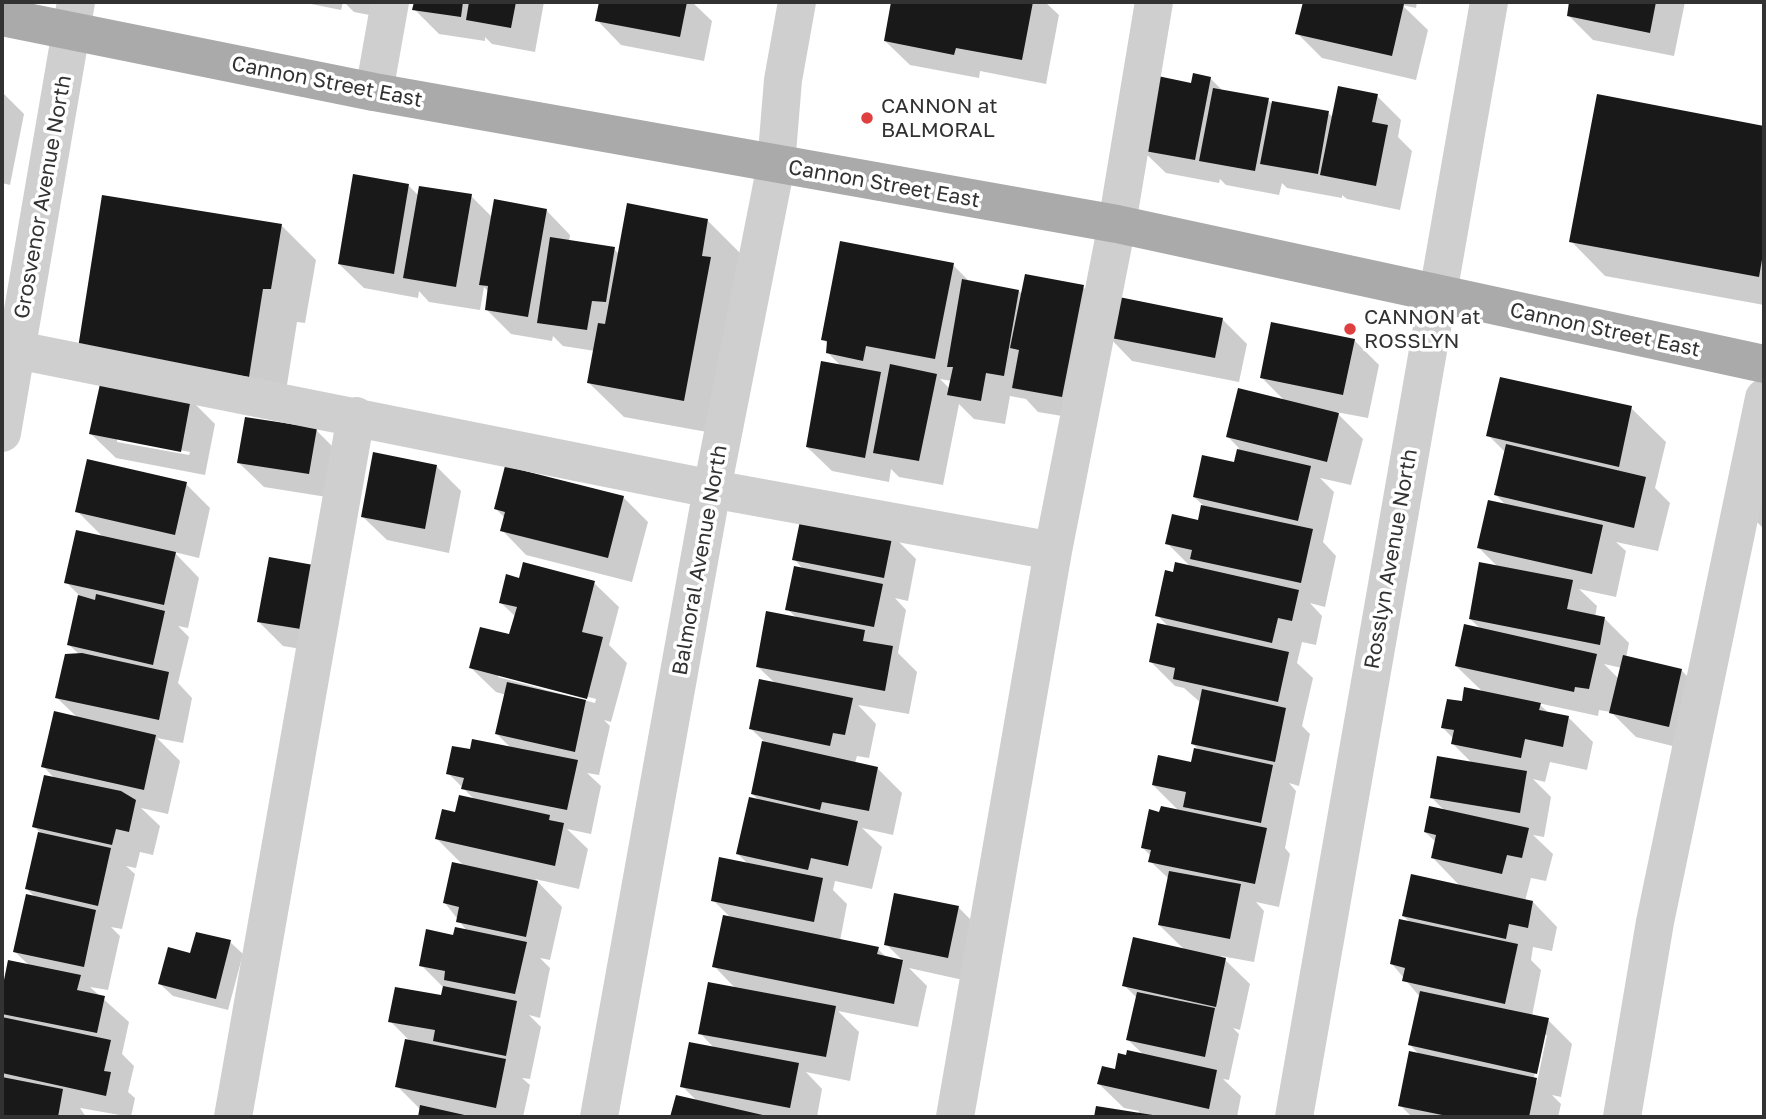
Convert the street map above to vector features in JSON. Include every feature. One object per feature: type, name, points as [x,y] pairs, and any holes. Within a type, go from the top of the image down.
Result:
[{"type":"main road","name":"Cannon Street East","points":[[2,17],[74,16],[374,92],[1117,224],[1764,365]]},
{"type":"street","points":[[374,92],[390,2]]},
{"type":"street","name":"Balmoral Avenue North","points":[[599,1117],[712,489],[775,165],[783,80],[797,2]]},
{"type":"street","points":[[955,1117],[1053,551],[1117,224],[1154,2]]},
{"type":"street","name":"Rosslyn Avenue North","points":[[1294,1117],[1489,2]]},
{"type":"street","name":"Grosvenor Avenue North","points":[[2,433],[9,348],[74,16]]},
{"type":"street","points":[[9,348],[712,489],[1053,551]]},
{"type":"street","points":[[1622,1117],[1655,922],[1764,398]]},
{"type":"street","points":[[233,1117],[356,416]]},
{"type":"building","points":[[414,2],[463,2],[461,17],[412,10]]},
{"type":"building","points":[[469,2],[516,2],[511,28],[466,20]]},
{"type":"building","points":[[599,2],[687,2],[680,37],[595,21]]},
{"type":"building","points":[[891,2],[1033,2],[1022,60],[956,48],[954,55],[884,41]]},
{"type":"building","points":[[1303,2],[1404,4],[1392,56],[1295,34]]},
{"type":"building","points":[[1569,2],[1656,2],[1650,33],[1567,16]]},
{"type":"building","points":[[1193,73],[1211,77],[1195,160],[1139,150],[1153,75],[1191,83]]},
{"type":"building","points":[[1338,86],[1378,94],[1372,122],[1388,125],[1376,186],[1320,175]]},
{"type":"building","points":[[1213,88],[1269,98],[1255,171],[1199,161]]},
{"type":"building","points":[[1597,94],[1764,126],[1764,248],[1759,277],[1569,242]]},
{"type":"building","points":[[1272,101],[1329,111],[1318,174],[1260,164]]},
{"type":"building","points":[[353,174],[409,184],[394,274],[338,264]]},
{"type":"building","points":[[419,186],[472,194],[456,287],[403,278]]},
{"type":"building","points":[[102,195],[282,224],[271,289],[263,289],[249,377],[78,348]]},
{"type":"building","points":[[494,199],[547,209],[528,317],[485,310],[488,286],[479,285]]},
{"type":"building","points":[[627,203],[708,219],[702,256],[711,257],[684,401],[587,383],[598,323],[605,324]]},
{"type":"building","points":[[550,237],[615,247],[606,302],[592,301],[587,330],[537,323]]},
{"type":"building","points":[[840,241],[954,263],[935,359],[866,346],[863,361],[826,353],[827,341],[821,340]]},
{"type":"building","points":[[1025,274],[1084,285],[1062,397],[1012,388],[1019,350],[1010,348]]},
{"type":"building","points":[[962,279],[1019,290],[1004,376],[986,373],[981,401],[947,395],[953,367],[947,367]]},
{"type":"building","points":[[1114,296],[1223,318],[1215,358],[1106,337]]},
{"type":"building","points":[[1271,322],[1355,339],[1343,395],[1260,378]]},
{"type":"building","points":[[821,361],[881,372],[865,458],[806,447]]},
{"type":"building","points":[[890,364],[937,374],[919,461],[873,453]]},
{"type":"building","points":[[1500,377],[1632,406],[1619,467],[1486,436]]},
{"type":"building","points":[[100,384],[191,398],[181,452],[89,434]]},
{"type":"building","points":[[1238,388],[1339,413],[1327,462],[1226,437]]},
{"type":"building","points":[[245,417],[317,428],[309,474],[237,463]]},
{"type":"building","points":[[1506,444],[1646,477],[1634,528],[1494,495]]},
{"type":"building","points":[[1237,449],[1311,466],[1298,521],[1193,497],[1202,455],[1234,462]]},
{"type":"building","points":[[373,452],[437,465],[425,529],[361,517]]},
{"type":"building","points":[[87,459],[187,482],[175,535],[75,512]]},
{"type":"building","points":[[505,466],[624,496],[608,558],[500,531],[505,512],[494,509]]},
{"type":"building","points":[[1488,500],[1603,525],[1592,574],[1477,548]]},
{"type":"building","points":[[1201,505],[1313,529],[1301,583],[1190,559],[1192,550],[1165,544],[1172,514],[1198,520]]},
{"type":"building","points":[[801,516],[893,533],[884,578],[792,560]]},
{"type":"building","points":[[76,530],[176,552],[164,605],[64,583]]},
{"type":"building","points":[[269,557],[319,566],[307,630],[257,622]]},
{"type":"building","points":[[523,562],[595,581],[582,632],[603,637],[587,699],[469,668],[480,627],[509,634],[517,607],[499,603],[506,574],[519,578]]},
{"type":"building","points":[[1175,562],[1299,590],[1292,621],[1278,618],[1272,643],[1155,616],[1165,570],[1173,572]]},
{"type":"building","points":[[1479,562],[1573,580],[1567,609],[1605,617],[1600,645],[1469,619]]},
{"type":"building","points":[[794,566],[883,584],[874,627],[785,610]]},
{"type":"building","points":[[96,594],[165,611],[153,665],[67,645],[78,595],[95,600]]},
{"type":"building","points":[[766,611],[865,630],[863,641],[893,646],[885,691],[756,667]]},
{"type":"building","points":[[1157,623],[1289,652],[1278,702],[1173,679],[1175,668],[1149,662]]},
{"type":"building","points":[[1464,624],[1597,654],[1589,689],[1575,687],[1574,692],[1455,666]]},
{"type":"building","points":[[82,653],[169,672],[159,720],[55,698],[65,654]]},
{"type":"building","points":[[1623,655],[1682,669],[1669,727],[1609,713]]},
{"type":"building","points":[[759,679],[853,698],[845,735],[833,733],[830,746],[749,729]]},
{"type":"building","points":[[507,682],[586,700],[575,752],[495,734]]},
{"type":"building","points":[[1464,687],[1541,703],[1539,710],[1569,716],[1563,747],[1525,739],[1521,758],[1451,744],[1454,730],[1441,728],[1447,699],[1462,701]]},
{"type":"building","points":[[1202,689],[1286,708],[1275,762],[1191,744]]},
{"type":"building","points":[[54,711],[156,735],[144,790],[41,767]]},
{"type":"building","points":[[472,739],[578,760],[567,810],[461,789],[464,778],[446,774],[452,746],[470,749]]},
{"type":"building","points":[[762,741],[878,767],[869,811],[822,802],[820,810],[751,794]]},
{"type":"building","points":[[1194,748],[1273,765],[1261,823],[1183,807],[1186,792],[1152,785],[1158,755],[1191,762]]},
{"type":"building","points":[[1437,756],[1527,771],[1520,813],[1430,798]]},
{"type":"building","points":[[44,775],[121,791],[136,800],[129,832],[116,829],[112,845],[32,827]]},
{"type":"building","points":[[459,795],[550,815],[549,820],[564,823],[555,866],[435,839],[442,809],[455,812]]},
{"type":"building","points":[[749,797],[858,821],[848,866],[811,858],[808,870],[736,854]]},
{"type":"building","points":[[1161,806],[1267,828],[1255,884],[1148,862],[1151,850],[1141,848],[1149,809],[1159,812]]},
{"type":"building","points":[[1429,806],[1529,828],[1522,858],[1507,855],[1502,874],[1431,858],[1436,835],[1424,832]]},
{"type":"building","points":[[38,832],[111,848],[98,906],[25,889]]},
{"type":"building","points":[[719,857],[823,878],[814,922],[711,901]]},
{"type":"building","points":[[452,862],[538,881],[526,937],[456,922],[459,907],[443,903]]},
{"type":"building","points":[[1169,871],[1241,884],[1230,939],[1158,925]]},
{"type":"building","points":[[1411,874],[1533,901],[1528,928],[1509,924],[1506,939],[1402,916]]},
{"type":"building","points":[[894,893],[959,906],[948,958],[884,945]]},
{"type":"building","points":[[26,894],[96,910],[84,967],[13,952]]},
{"type":"building","points":[[723,915],[879,947],[877,954],[903,960],[894,1004],[712,967]]},
{"type":"building","points":[[1399,919],[1518,944],[1505,1004],[1402,981],[1405,968],[1390,964]]},
{"type":"building","points":[[455,927],[527,942],[515,994],[444,980],[445,971],[419,966],[426,929],[453,935]]},
{"type":"building","points":[[196,932],[231,940],[216,999],[158,984],[168,947],[190,953]]},
{"type":"building","points":[[1133,937],[1226,958],[1216,1007],[1122,986]]},
{"type":"building","points":[[8,960],[81,975],[77,990],[105,996],[97,1033],[2,1014],[2,990]]},
{"type":"building","points":[[708,982],[836,1006],[826,1057],[698,1034]]},
{"type":"building","points":[[443,986],[517,1001],[506,1056],[433,1041],[435,1030],[388,1022],[395,987],[441,995]]},
{"type":"building","points":[[1420,991],[1549,1018],[1537,1074],[1408,1045]]},
{"type":"building","points":[[1137,992],[1215,1008],[1205,1057],[1126,1040]]},
{"type":"building","points":[[2,1017],[111,1040],[104,1071],[111,1072],[106,1096],[2,1073]]},
{"type":"building","points":[[405,1039],[506,1059],[496,1108],[395,1087]]},
{"type":"building","points":[[689,1042],[799,1063],[790,1108],[680,1087]]},
{"type":"building","points":[[1127,1050],[1217,1070],[1209,1109],[1097,1084],[1102,1066],[1115,1069],[1118,1053],[1126,1055]]},
{"type":"building","points":[[1409,1051],[1537,1078],[1529,1117],[1452,1117],[1398,1106]]},
{"type":"building","points":[[2,1077],[63,1089],[58,1117],[2,1117]]},
{"type":"building","points":[[676,1095],[767,1116],[767,1117],[670,1117]]},
{"type":"building","points":[[420,1105],[469,1116],[469,1117],[418,1117]]},
{"type":"building","points":[[1096,1106],[1159,1116],[1094,1117]]},
{"type":"place","name":"CANNON at BALMORAL","points":[[867,118]]},
{"type":"place","name":"CANNON at ROSSLYN","points":[[1350,329]]}]
